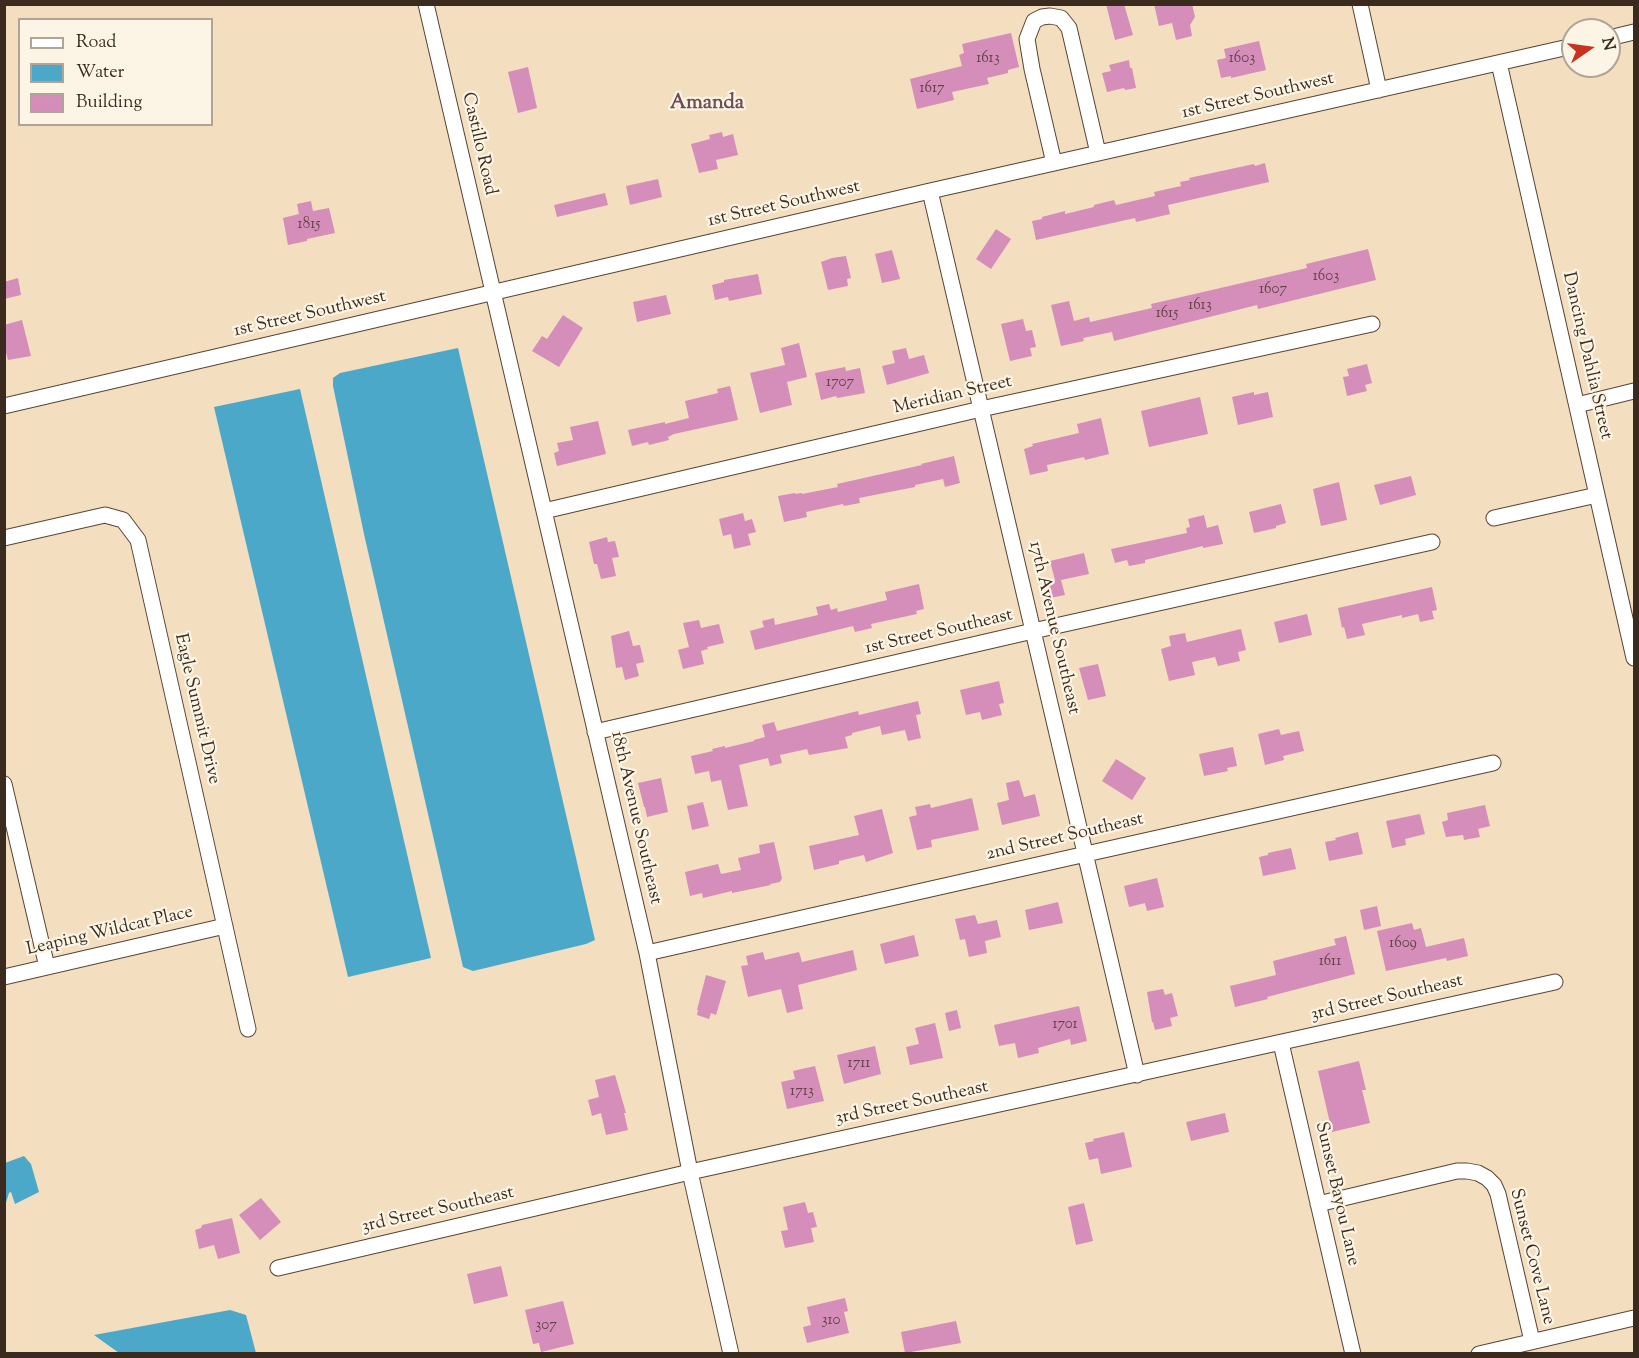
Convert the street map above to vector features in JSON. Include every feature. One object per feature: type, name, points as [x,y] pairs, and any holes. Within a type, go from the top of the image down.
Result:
[{"type":"street","name":"Castillo Road","points":[[426,4],[493,292]]},
{"type":"street","points":[[1360,4],[1379,90]]},
{"type":"street","points":[[1054,163],[1032,69],[1028,39],[1034,21],[1042,17],[1061,18],[1069,28],[1098,153]]},
{"type":"street","name":"1st Street Southwest","points":[[4,406],[930,191],[1561,49]]},
{"type":"street","name":"Dancing Dahlia Street","points":[[1499,63],[1635,658]]},
{"type":"street","name":"17th Avenue Southeast","points":[[930,191],[1137,1075]]},
{"type":"street","name":"18th Avenue Southeast","points":[[493,292],[647,953],[690,1172],[731,1353]]},
{"type":"street","name":"Meridian Street","points":[[544,511],[981,409],[1372,324]]},
{"type":"street","points":[[1577,405],[1635,391]]},
{"type":"street","points":[[1494,518],[1597,495]]},
{"type":"street","name":"Eagle Summit Drive","points":[[4,538],[105,515],[123,520],[138,540],[248,1029]]},
{"type":"street","name":"1st Street Southeast","points":[[596,732],[1432,542]]},
{"type":"street","name":"2nd Street Southeast","points":[[647,953],[1493,763]]},
{"type":"street","points":[[4,784],[47,967]]},
{"type":"street","name":"Leaping Wildcat Place","points":[[4,977],[225,926]]},
{"type":"street","name":"3rd Street Southeast","points":[[278,1268],[690,1172],[1556,982]]},
{"type":"street","name":"Sunset Bayou Lane","points":[[1281,1043],[1353,1353]]},
{"type":"street","name":"Sunset Cove Lane","points":[[1318,1204],[1456,1172],[1478,1173],[1487,1178],[1494,1185],[1498,1194],[1532,1341]]},
{"type":"street","points":[[1479,1353],[1635,1318]]},
{"type":"water","points":[[458,348],[595,940],[473,971],[463,967],[364,534],[333,386],[333,378],[340,373]]},
{"type":"water","points":[[300,389],[431,958],[348,977],[214,407]]},
{"type":"water","points":[[24,1156],[31,1164],[39,1192],[15,1204],[11,1192],[5,1206],[5,1163]]},
{"type":"water","points":[[230,1310],[246,1315],[256,1353],[119,1353],[94,1335]]},
{"type":"building","points":[[1106,4],[1124,4],[1133,35],[1115,40]]},
{"type":"building","points":[[1154,4],[1192,4],[1195,17],[1190,25],[1192,36],[1176,40],[1172,23],[1159,26]]},
{"type":"building","points":[[1011,33],[1019,67],[1008,70],[1008,73],[987,78],[989,84],[952,92],[954,100],[917,109],[910,79],[962,66],[959,55],[964,53],[962,44]]},
{"type":"building","points":[[1259,41],[1266,70],[1221,78],[1217,60],[1226,58],[1224,49]]},
{"type":"building","points":[[1129,60],[1136,88],[1107,92],[1102,73],[1111,71],[1109,65]]},
{"type":"building","points":[[528,67],[537,108],[518,113],[508,72]]},
{"type":"building","points":[[722,132],[723,137],[733,134],[738,155],[716,160],[718,169],[699,173],[691,144],[710,139],[709,135]]},
{"type":"building","points":[[1265,163],[1269,182],[1168,205],[1170,214],[1136,222],[1135,218],[1036,240],[1032,221],[1042,219],[1042,217],[1065,211],[1065,214],[1114,200],[1116,205],[1155,196],[1154,192],[1181,186],[1180,182],[1190,180],[1189,178]]},
{"type":"building","points":[[658,179],[662,197],[630,205],[626,186]]},
{"type":"building","points":[[605,193],[608,205],[557,217],[554,205]]},
{"type":"building","points":[[311,201],[313,211],[329,208],[335,233],[288,245],[283,218],[299,214],[297,204]]},
{"type":"building","points":[[996,229],[1011,239],[991,269],[976,259]]},
{"type":"building","points":[[1368,249],[1376,280],[1258,309],[1257,305],[1114,341],[1112,332],[1083,338],[1084,341],[1061,346],[1051,305],[1069,301],[1074,321],[1089,317],[1090,322],[1152,308],[1151,304],[1307,268],[1306,264]]},
{"type":"building","points":[[892,250],[900,279],[882,283],[875,254]]},
{"type":"building","points":[[846,256],[851,278],[847,279],[848,286],[828,290],[821,262]]},
{"type":"building","points":[[758,274],[762,294],[729,301],[728,297],[715,300],[712,285],[724,282],[724,280]]},
{"type":"building","points":[[18,278],[21,295],[4,299],[4,282]]},
{"type":"building","points":[[666,295],[671,314],[637,322],[633,302]]},
{"type":"building","points":[[563,315],[583,328],[559,367],[532,351],[542,336],[547,339]]},
{"type":"building","points":[[1023,319],[1026,331],[1032,330],[1036,347],[1030,348],[1032,356],[1010,361],[1001,324]]},
{"type":"building","points":[[22,320],[31,356],[8,360],[4,345],[4,325]]},
{"type":"building","points":[[799,343],[807,377],[787,382],[792,405],[760,413],[750,373],[785,365],[781,348]]},
{"type":"building","points":[[906,348],[909,359],[924,355],[929,373],[887,385],[882,366],[895,363],[892,351]]},
{"type":"building","points":[[1367,364],[1372,383],[1365,385],[1367,391],[1347,396],[1343,377],[1349,376],[1347,369]]},
{"type":"building","points":[[845,367],[846,371],[860,368],[865,393],[821,400],[815,373]]},
{"type":"building","points":[[730,386],[738,420],[674,434],[668,437],[669,440],[649,445],[648,442],[632,446],[628,430],[689,418],[685,401],[718,393],[717,389]]},
{"type":"building","points":[[1254,392],[1254,395],[1268,392],[1273,417],[1238,425],[1232,397]]},
{"type":"building","points":[[1200,397],[1208,434],[1149,447],[1141,411]]},
{"type":"building","points":[[1101,418],[1109,454],[1047,465],[1048,471],[1030,475],[1024,449],[1033,446],[1032,444],[1079,433],[1077,424]]},
{"type":"building","points":[[598,421],[606,454],[557,466],[554,453],[559,451],[557,443],[573,440],[570,427]]},
{"type":"building","points":[[954,456],[960,483],[945,487],[943,479],[915,485],[915,487],[859,498],[860,503],[844,506],[843,504],[806,512],[807,517],[784,522],[778,496],[838,487],[837,484]]},
{"type":"building","points":[[1411,476],[1416,495],[1380,505],[1374,485]]},
{"type":"building","points":[[1339,482],[1347,520],[1321,526],[1313,489]]},
{"type":"building","points":[[1281,504],[1286,523],[1254,533],[1249,512]]},
{"type":"building","points":[[743,513],[745,521],[752,519],[756,532],[748,534],[751,545],[734,549],[731,534],[723,536],[719,519]]},
{"type":"building","points":[[1204,515],[1207,528],[1218,525],[1223,544],[1203,548],[1203,546],[1129,566],[1127,560],[1115,563],[1111,549],[1187,533],[1186,528],[1190,527],[1188,519]]},
{"type":"building","points":[[607,537],[608,542],[615,541],[619,557],[612,558],[616,576],[601,579],[597,564],[594,564],[589,542]]},
{"type":"building","points":[[1084,553],[1089,574],[1061,580],[1065,595],[1050,598],[1046,582],[1055,580],[1050,561]]},
{"type":"building","points":[[919,584],[924,609],[916,611],[917,614],[871,624],[872,628],[855,632],[853,626],[755,650],[750,631],[764,627],[762,621],[774,618],[775,625],[818,615],[816,607],[829,604],[831,610],[837,608],[838,612],[887,600],[885,592]]},
{"type":"building","points":[[1432,587],[1437,610],[1432,611],[1434,619],[1420,622],[1418,614],[1402,618],[1402,615],[1362,624],[1365,635],[1347,639],[1338,608]]},
{"type":"building","points":[[1307,614],[1312,635],[1279,643],[1274,622]]},
{"type":"building","points":[[699,620],[701,628],[719,624],[724,643],[707,647],[708,649],[701,651],[704,664],[683,669],[678,650],[689,647],[683,623]]},
{"type":"building","points":[[1241,629],[1246,650],[1238,652],[1240,661],[1218,666],[1215,657],[1192,662],[1195,675],[1169,681],[1161,649],[1171,646],[1169,636],[1185,633],[1187,642]]},
{"type":"building","points":[[629,631],[633,646],[640,645],[644,662],[636,664],[639,676],[625,680],[622,667],[616,668],[611,636]]},
{"type":"building","points":[[1098,664],[1106,696],[1088,700],[1079,668]]},
{"type":"building","points":[[999,681],[1004,703],[999,704],[1002,715],[982,720],[980,712],[966,715],[960,690]]},
{"type":"building","points":[[918,701],[921,714],[916,715],[921,738],[908,741],[905,730],[882,735],[880,726],[845,737],[848,748],[809,755],[807,749],[780,755],[782,763],[770,766],[768,758],[739,765],[748,806],[728,810],[721,780],[711,782],[709,771],[695,774],[691,756],[765,737],[762,725],[774,722],[777,731],[858,711],[859,715]]},
{"type":"building","points":[[1279,729],[1281,735],[1299,731],[1304,751],[1283,756],[1284,760],[1265,765],[1258,734]]},
{"type":"building","points":[[1233,747],[1237,766],[1227,768],[1228,771],[1204,776],[1199,754]]},
{"type":"building","points":[[1116,759],[1146,778],[1132,800],[1102,781]]},
{"type":"building","points":[[661,778],[668,812],[647,817],[638,783]]},
{"type":"building","points":[[1019,780],[1024,797],[1035,794],[1040,816],[1002,825],[997,803],[1009,800],[1006,783]]},
{"type":"building","points":[[972,798],[979,830],[931,840],[932,847],[917,850],[909,817],[917,815],[915,807],[930,804],[931,808]]},
{"type":"building","points":[[703,802],[709,826],[692,830],[687,806]]},
{"type":"building","points":[[1485,805],[1490,826],[1478,829],[1480,837],[1464,840],[1463,835],[1446,837],[1442,822],[1448,820],[1447,813]]},
{"type":"building","points":[[882,809],[893,853],[866,862],[864,855],[814,870],[809,846],[859,835],[854,816]]},
{"type":"building","points":[[1420,814],[1425,834],[1405,839],[1406,845],[1392,848],[1386,821]]},
{"type":"building","points":[[1358,832],[1363,854],[1329,861],[1325,842]]},
{"type":"building","points":[[774,842],[782,878],[780,882],[703,898],[702,893],[690,896],[685,872],[718,864],[721,874],[741,870],[738,858],[760,853],[759,845]]},
{"type":"building","points":[[1291,848],[1296,869],[1263,876],[1259,857]]},
{"type":"building","points":[[1157,878],[1164,907],[1147,911],[1145,903],[1129,907],[1124,886]]},
{"type":"building","points":[[1058,902],[1063,923],[1029,930],[1025,910]]},
{"type":"building","points":[[1377,906],[1381,926],[1364,930],[1360,910]]},
{"type":"building","points":[[975,915],[978,924],[997,920],[1001,937],[985,941],[987,953],[969,957],[965,939],[960,940],[955,919]]},
{"type":"building","points":[[1412,923],[1414,930],[1421,928],[1426,947],[1464,938],[1468,956],[1447,961],[1446,958],[1386,971],[1377,931]]},
{"type":"building","points":[[914,935],[919,956],[885,964],[880,944]]},
{"type":"building","points":[[1346,936],[1355,974],[1235,1007],[1230,986],[1276,975],[1273,961],[1336,945],[1334,939]]},
{"type":"building","points":[[853,950],[857,970],[798,985],[803,1009],[787,1013],[781,989],[748,997],[741,966],[748,965],[746,956],[763,952],[765,960],[799,952],[802,962]]},
{"type":"building","points":[[706,975],[726,981],[716,1015],[711,1013],[709,1019],[697,1015]]},
{"type":"building","points":[[1163,989],[1165,995],[1172,993],[1178,1016],[1170,1018],[1172,1026],[1155,1030],[1147,992]]},
{"type":"building","points":[[1079,1006],[1087,1041],[1071,1045],[1070,1039],[1038,1048],[1039,1053],[1018,1058],[1015,1043],[999,1046],[994,1025]]},
{"type":"building","points":[[957,1010],[961,1028],[949,1031],[945,1013]]},
{"type":"building","points":[[935,1023],[943,1058],[910,1065],[906,1047],[919,1044],[915,1028]]},
{"type":"building","points":[[875,1046],[881,1074],[844,1084],[837,1055]]},
{"type":"building","points":[[1359,1061],[1366,1090],[1362,1090],[1370,1123],[1332,1132],[1318,1071]]},
{"type":"building","points":[[815,1066],[824,1101],[787,1109],[781,1082],[795,1079],[793,1071]]},
{"type":"building","points":[[615,1075],[626,1113],[624,1113],[628,1130],[606,1135],[601,1113],[592,1116],[588,1100],[599,1097],[595,1080]]},
{"type":"building","points":[[1225,1113],[1229,1132],[1191,1141],[1186,1122]]},
{"type":"building","points":[[1124,1132],[1132,1167],[1101,1174],[1098,1158],[1089,1160],[1085,1143]]},
{"type":"building","points":[[261,1198],[281,1222],[260,1240],[239,1215]]},
{"type":"building","points":[[805,1202],[808,1213],[813,1212],[817,1227],[811,1228],[814,1242],[785,1248],[781,1231],[788,1230],[783,1207]]},
{"type":"building","points":[[1084,1203],[1093,1241],[1076,1245],[1068,1207]]},
{"type":"building","points":[[232,1218],[240,1253],[218,1259],[214,1245],[199,1249],[195,1230],[201,1228],[202,1225]]},
{"type":"building","points":[[501,1266],[508,1296],[474,1304],[467,1274]]},
{"type":"building","points":[[845,1298],[848,1311],[844,1312],[849,1333],[807,1343],[803,1327],[811,1325],[807,1307]]},
{"type":"building","points":[[563,1301],[574,1344],[541,1352],[539,1343],[533,1344],[525,1310]]},
{"type":"building","points":[[956,1321],[961,1343],[905,1353],[901,1332]]},
{"type":"district","name":"Amanda","points":[[707,105]]}]
